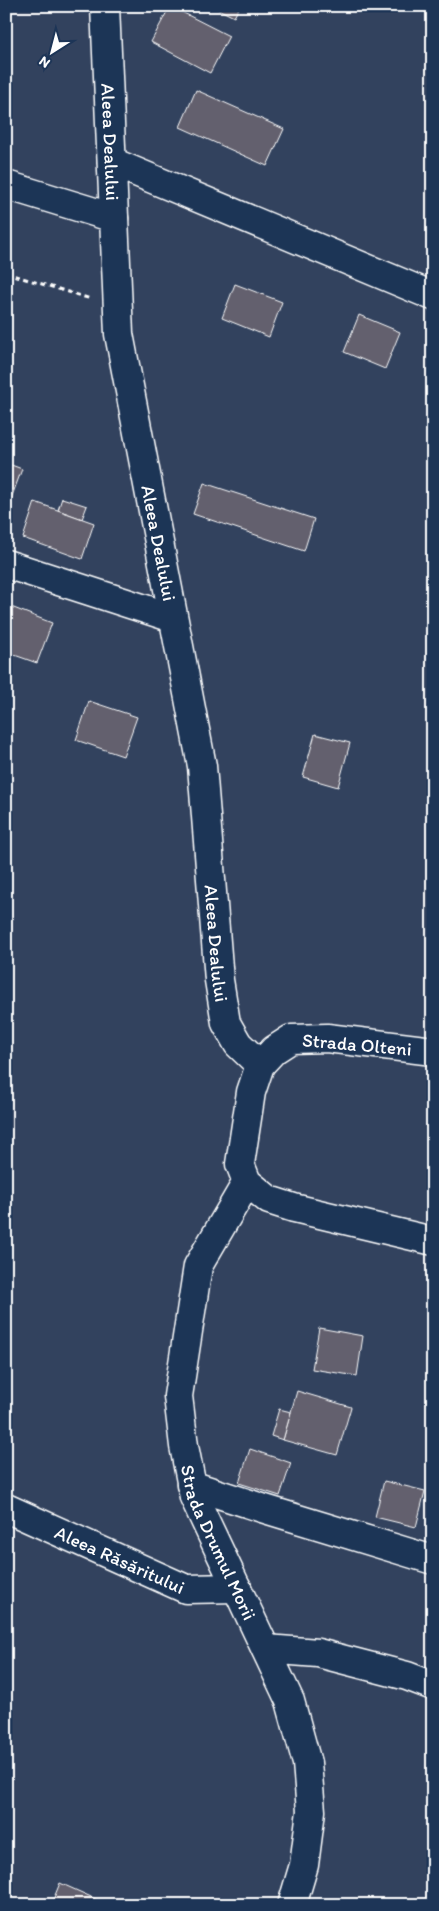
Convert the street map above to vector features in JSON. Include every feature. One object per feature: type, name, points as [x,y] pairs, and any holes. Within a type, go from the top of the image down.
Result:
[{"type":"street","name":"Aleea Dealului","points":[[105,6],[119,334],[202,766],[219,980],[226,1023],[238,1044],[260,1065]]},
{"type":"street","points":[[112,162],[433,296]]},
{"type":"street","points":[[6,185],[114,218]]},
{"type":"street","points":[[6,564],[173,618]]},
{"type":"street","name":"Strada Olteni","points":[[260,1065],[274,1050],[291,1039],[327,1038],[433,1051]]},
{"type":"street","points":[[260,1065],[251,1092],[240,1164],[246,1182],[268,1200],[433,1241]]},
{"type":"street","name":"Strada Drumul Morii","points":[[246,1182],[198,1266],[178,1396],[184,1446],[194,1497],[290,1701],[307,1763],[311,1811],[304,1865],[292,1905]]},
{"type":"street","points":[[192,1485],[433,1560]]},
{"type":"street","name":"Aleea Răsăritului","points":[[6,1508],[186,1589],[237,1588]]},
{"type":"street","points":[[266,1649],[318,1653],[406,1676],[433,1686]]},
{"type":"path","points":[[6,273],[118,307]]},
{"type":"building","points":[[170,6],[229,36],[210,73],[151,42]]},
{"type":"building","points":[[212,6],[240,6],[234,17]]},
{"type":"building","points":[[6,40],[10,40],[8,101],[6,101]]},
{"type":"building","points":[[196,90],[284,129],[267,166],[180,127]]},
{"type":"building","points":[[235,284],[282,302],[269,337],[222,318]]},
{"type":"building","points":[[359,315],[400,332],[385,369],[344,352]]},
{"type":"building","points":[[6,463],[22,469],[9,504],[6,503]]},
{"type":"building","points":[[204,483],[314,519],[304,551],[193,514]]},
{"type":"building","points":[[62,498],[87,506],[82,519],[58,510]]},
{"type":"building","points":[[35,502],[94,523],[82,559],[23,538]]},
{"type":"building","points":[[6,605],[52,623],[37,663],[6,652]]},
{"type":"building","points":[[89,701],[137,717],[123,756],[76,740]]},
{"type":"building","points":[[315,734],[350,743],[338,787],[303,777]]},
{"type":"building","points":[[319,1328],[363,1336],[357,1376],[312,1369]]},
{"type":"building","points":[[297,1391],[351,1407],[337,1455],[283,1440]]},
{"type":"building","points":[[279,1409],[291,1412],[283,1440],[271,1436]]},
{"type":"building","points":[[250,1449],[291,1463],[280,1496],[239,1483]]},
{"type":"building","points":[[384,1481],[425,1491],[416,1527],[375,1517]]},
{"type":"building","points":[[60,1883],[109,1905],[51,1905]]}]
